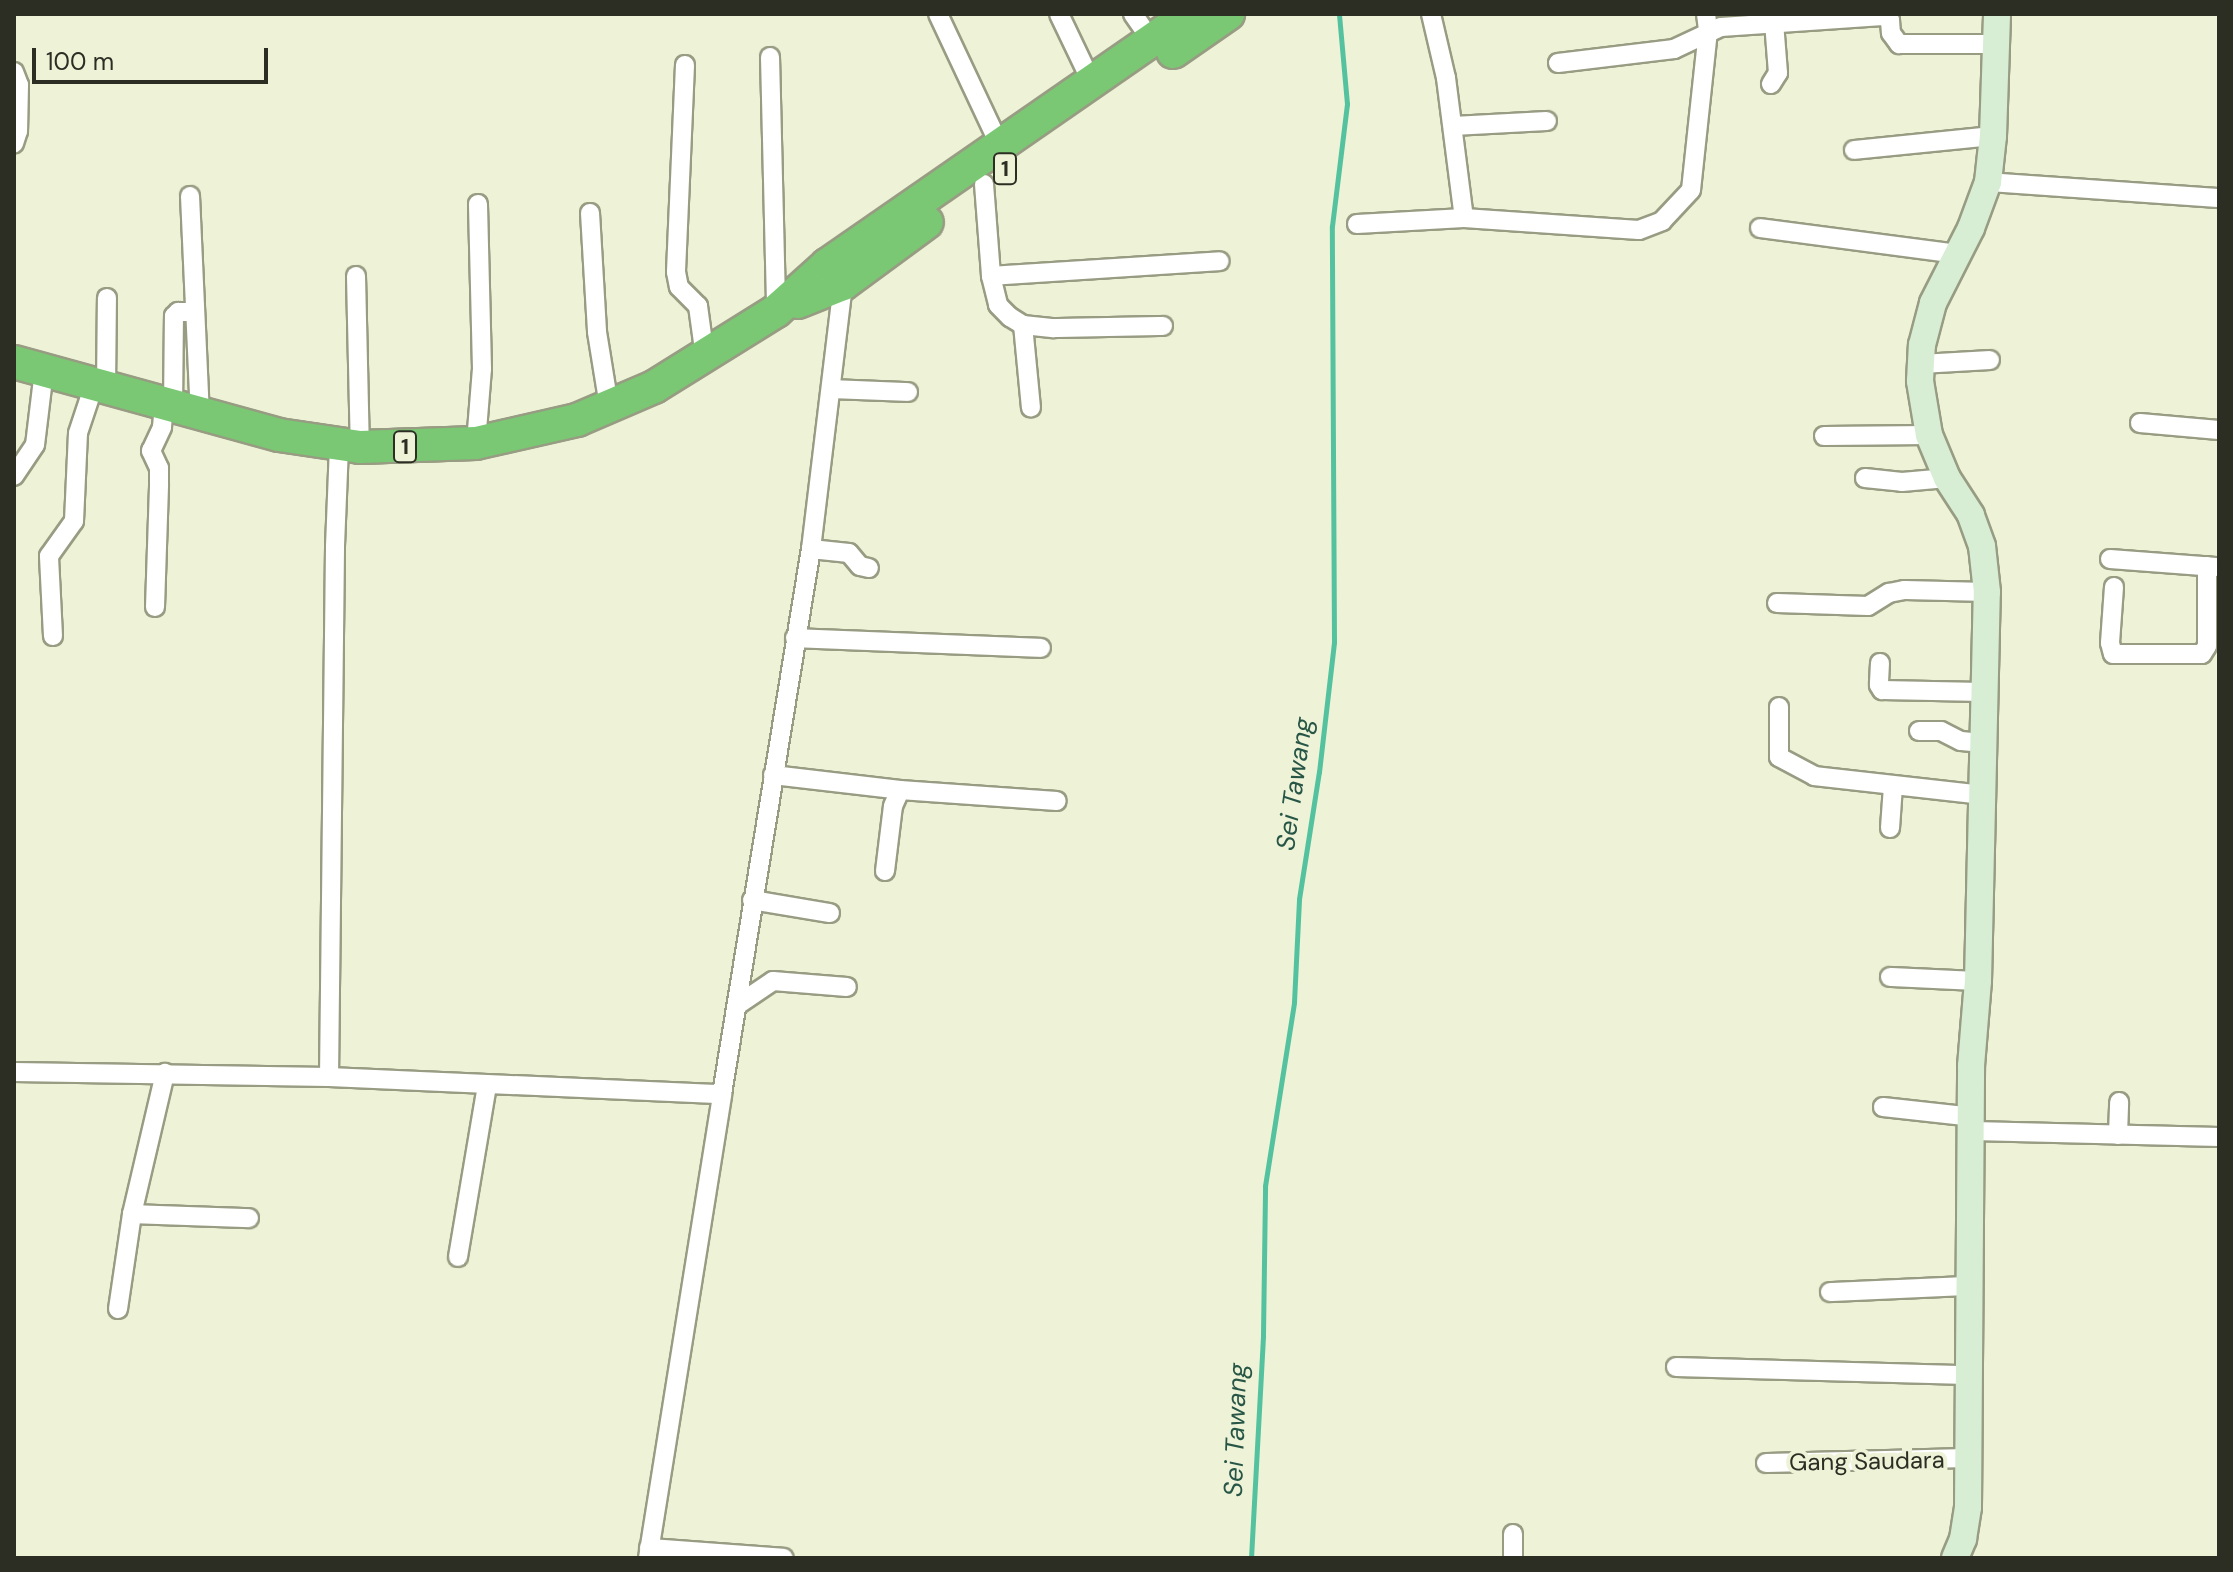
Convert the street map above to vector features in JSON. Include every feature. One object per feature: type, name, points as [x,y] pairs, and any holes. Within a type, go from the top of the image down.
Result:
[{"type":"highway","name":"1","points":[[29,367],[279,435],[349,446],[476,443],[546,428],[654,387],[705,357],[776,311],[827,265],[1190,14]]},
{"type":"highway","name":"1","points":[[776,311],[843,284],[1228,14]]},
{"type":"street","points":[[938,14],[1000,146]]},
{"type":"street","points":[[1059,14],[1092,83]]},
{"type":"street","points":[[1133,14],[1151,40]]},
{"type":"street","points":[[1431,14],[1453,126],[1464,218]]},
{"type":"street","points":[[1955,1558],[1966,1526],[1973,1124],[1971,1066],[1978,981],[1987,592],[1982,546],[1966,506],[1947,478],[1929,435],[1921,364],[1933,303],[1958,254],[1988,182],[1993,136],[1997,14]]},
{"type":"street","points":[[1558,63],[1674,49],[1707,22],[1887,16],[1894,41],[1899,44],[1996,44]]},
{"type":"street","points":[[1357,224],[1464,218],[1639,230],[1662,221],[1691,190],[1707,22]]},
{"type":"street","points":[[1771,84],[1778,73],[1774,22]]},
{"type":"street","points":[[770,57],[776,311]]},
{"type":"street","points":[[685,65],[676,272],[679,287],[698,306],[705,357]]},
{"type":"street","points":[[14,72],[19,85],[18,131],[14,143]]},
{"type":"street","points":[[1453,126],[1547,121]]},
{"type":"street","points":[[1854,150],[1993,136]]},
{"type":"street","points":[[1988,182],[2219,198]]},
{"type":"street","points":[[984,184],[991,276],[998,305],[1023,325],[1163,326]]},
{"type":"street","points":[[155,607],[159,468],[151,451],[162,427],[179,409],[195,312],[190,196]]},
{"type":"street","points":[[476,443],[482,369],[478,204]]},
{"type":"street","points":[[590,213],[597,332],[609,406]]},
{"type":"street","points":[[1760,228],[1958,254]]},
{"type":"street","points":[[991,276],[1220,261]]},
{"type":"street","points":[[329,1077],[335,546],[349,446],[356,276]]},
{"type":"street","points":[[784,1558],[648,1553],[811,549],[833,389],[843,284]]},
{"type":"street","points":[[53,636],[49,556],[74,521],[78,433],[100,387],[107,298]]},
{"type":"street","points":[[179,409],[174,316],[178,312],[195,312]]},
{"type":"street","points":[[1023,325],[1031,408]]},
{"type":"street","points":[[1921,364],[1990,360]]},
{"type":"street","points":[[14,476],[35,445],[29,367]]},
{"type":"street","points":[[833,389],[908,392]]},
{"type":"street","points":[[2140,423],[2219,430]]},
{"type":"street","points":[[1824,436],[1929,435]]},
{"type":"street","points":[[1865,478],[1902,482],[1947,478]]},
{"type":"street","points":[[811,549],[849,553],[860,566],[869,568]]},
{"type":"street","points":[[2110,559],[2213,567],[2207,646],[2202,654],[2113,654],[2110,643],[2114,587]]},
{"type":"street","points":[[1777,603],[1868,606],[1889,593],[1905,590],[1987,592]]},
{"type":"street","points":[[795,638],[1041,648]]},
{"type":"street","points":[[1880,663],[1879,685],[1882,690],[1983,692]]},
{"type":"street","points":[[1779,707],[1782,761],[1821,778],[1983,795]]},
{"type":"street","points":[[1919,731],[1941,731],[1961,741],[1983,743]]},
{"type":"street","points":[[773,775],[900,790],[1057,801]]},
{"type":"street","points":[[1890,828],[1893,786]]},
{"type":"street","points":[[885,871],[893,806],[900,790]]},
{"type":"street","points":[[752,900],[830,913]]},
{"type":"street","points":[[1890,977],[1978,981]]},
{"type":"street","points":[[739,1004],[773,981],[847,987]]},
{"type":"street","points":[[14,1072],[329,1077],[722,1094]]},
{"type":"street","points":[[118,1309],[132,1214],[165,1073]]},
{"type":"street","points":[[458,1257],[487,1086]]},
{"type":"street","points":[[2118,1135],[2119,1102]]},
{"type":"street","points":[[1883,1107],[1973,1124],[2118,1135],[2219,1137]]},
{"type":"street","points":[[132,1214],[249,1218]]},
{"type":"street","points":[[1830,1292],[1968,1286]]},
{"type":"street","points":[[1676,1367],[1967,1375]]},
{"type":"street","name":"Gang Saudara","points":[[1766,1463],[1967,1458]]},
{"type":"street","points":[[1513,1534],[1513,1558]]},
{"type":"waterway","name":"Sei Tawang","points":[[1251,1558],[1263,1335],[1265,1186],[1294,1002],[1299,899],[1319,772],[1334,642],[1332,226],[1347,104],[1339,14]]}]
